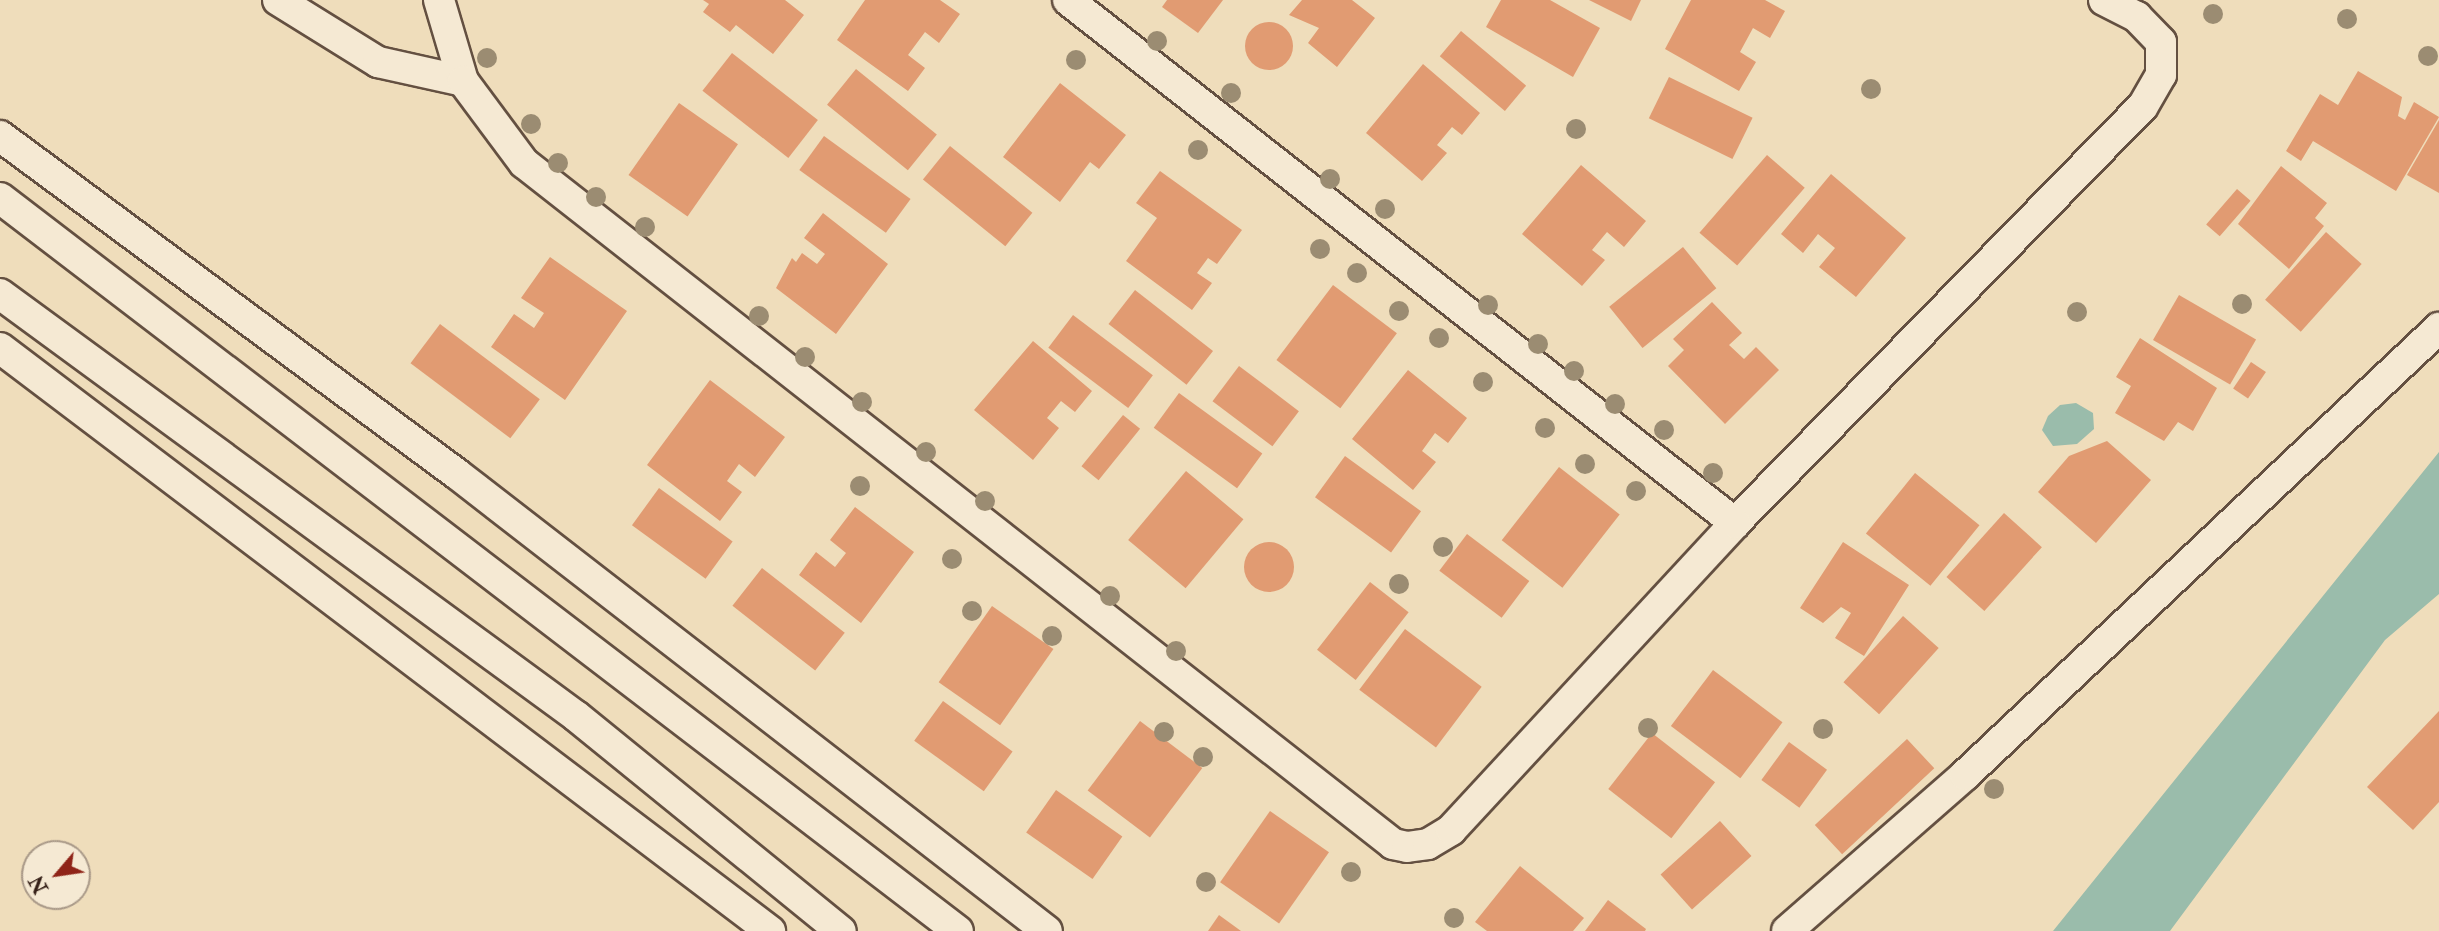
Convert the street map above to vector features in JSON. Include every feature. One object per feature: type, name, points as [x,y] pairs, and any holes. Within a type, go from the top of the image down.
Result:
[{"type":"street","points":[[278,0],[379,62],[463,81]]},
{"type":"street","points":[[439,0],[463,81],[524,163],[1393,844],[1407,847],[1428,844],[1451,831],[1735,523],[2143,106],[2161,75],[2161,42],[2137,17],[2104,0]]},
{"type":"street","points":[[1068,0],[1735,523]]},
{"type":"street","points":[[0,136],[457,474],[1047,931]]},
{"type":"street","points":[[0,198],[958,931]]},
{"type":"street","points":[[0,295],[576,716],[841,931]]},
{"type":"street","points":[[1787,931],[1965,775],[2439,328]]},
{"type":"street","points":[[0,348],[770,931]]},
{"type":"shaded area","points":[[2076,403],[2093,413],[2094,429],[2077,444],[2053,446],[2042,430],[2048,416],[2060,405]]},
{"type":"shaded area","points":[[2439,452],[2439,594],[2385,640],[2170,931],[2053,931]]},
{"type":"building","points":[[703,0],[785,0],[804,15],[773,54],[736,25],[730,32],[703,12],[709,4]]},
{"type":"building","points":[[865,0],[940,0],[960,14],[939,43],[925,32],[908,55],[925,68],[908,91],[837,40]]},
{"type":"building","points":[[1167,0],[1223,0],[1198,33],[1162,7]]},
{"type":"building","points":[[1302,0],[1352,0],[1375,18],[1337,67],[1308,43],[1319,28],[1289,15]]},
{"type":"building","points":[[1501,0],[1550,0],[1600,28],[1573,77],[1486,27]]},
{"type":"building","points":[[1589,0],[1641,0],[1631,21]]},
{"type":"building","points":[[1691,0],[1765,0],[1785,11],[1770,38],[1753,28],[1740,52],[1756,62],[1739,91],[1665,49]]},
{"type":"building","points":[[1269,22],[1286,29],[1293,46],[1286,63],[1269,70],[1252,63],[1245,46],[1252,29]]},
{"type":"building","points":[[1461,31],[1526,86],[1505,111],[1440,56]]},
{"type":"building","points":[[732,53],[818,120],[788,158],[702,91]]},
{"type":"building","points":[[1423,64],[1480,113],[1462,135],[1452,127],[1437,145],[1447,153],[1422,181],[1366,133]]},
{"type":"building","points":[[856,69],[937,134],[908,170],[827,105]]},
{"type":"building","points":[[2358,71],[2402,97],[2398,116],[2405,120],[2414,102],[2439,117],[2396,191],[2313,141],[2301,161],[2286,151],[2320,94],[2338,105]]},
{"type":"building","points":[[1669,77],[1753,118],[1732,159],[1649,118]]},
{"type":"building","points":[[1060,83],[1126,135],[1099,169],[1090,162],[1060,202],[1003,157]]},
{"type":"building","points":[[679,103],[738,144],[688,216],[629,175]]},
{"type":"building","points":[[2439,120],[2439,193],[2407,175]]},
{"type":"building","points":[[824,136],[911,199],[886,233],[799,170]]},
{"type":"building","points":[[950,146],[1032,213],[1005,246],[923,179]]},
{"type":"building","points":[[1767,155],[1805,188],[1737,266],[1699,233]]},
{"type":"building","points":[[1581,165],[1646,221],[1624,247],[1607,232],[1592,250],[1605,260],[1582,286],[1522,234]]},
{"type":"building","points":[[2281,166],[2327,203],[2315,218],[2324,226],[2289,269],[2238,224]]},
{"type":"building","points":[[1160,171],[1242,230],[1217,264],[1208,258],[1197,273],[1212,283],[1192,310],[1126,261],[1157,218],[1136,203]]},
{"type":"building","points":[[1831,174],[1906,238],[1856,297],[1819,267],[1835,248],[1818,234],[1803,253],[1781,234]]},
{"type":"building","points":[[2237,189],[2251,201],[2220,236],[2206,224]]},
{"type":"building","points":[[823,213],[888,264],[836,334],[776,288],[792,258],[796,262],[802,253],[817,264],[825,254],[804,238]]},
{"type":"building","points":[[2326,232],[2362,264],[2301,332],[2265,300]]},
{"type":"building","points":[[1683,247],[1716,288],[1643,348],[1609,307]]},
{"type":"building","points":[[550,257],[627,311],[565,400],[491,347],[514,314],[534,328],[544,313],[521,298]]},
{"type":"building","points":[[1333,285],[1397,333],[1340,408],[1276,360]]},
{"type":"building","points":[[1135,290],[1213,351],[1187,385],[1109,324]]},
{"type":"building","points":[[2179,295],[2256,340],[2230,385],[2153,340]]},
{"type":"building","points":[[1712,302],[1742,333],[1729,345],[1744,359],[1756,347],[1779,370],[1725,424],[1668,366],[1684,350],[1673,339]]},
{"type":"building","points":[[1073,315],[1153,375],[1128,408],[1048,348]]},
{"type":"building","points":[[440,324],[540,399],[510,438],[411,363]]},
{"type":"building","points":[[2140,338],[2217,388],[2193,431],[2178,422],[2164,441],[2115,413],[2131,386],[2116,377]]},
{"type":"building","points":[[1033,341],[1092,391],[1075,412],[1061,401],[1047,418],[1059,428],[1033,460],[974,410]]},
{"type":"building","points":[[2251,362],[2266,372],[2248,399],[2233,389]]},
{"type":"building","points":[[1239,366],[1299,411],[1272,446],[1213,401]]},
{"type":"building","points":[[1408,370],[1467,418],[1448,443],[1435,433],[1422,451],[1436,462],[1413,490],[1352,439]]},
{"type":"building","points":[[710,380],[785,437],[755,477],[739,464],[727,481],[742,492],[720,521],[647,465]]},
{"type":"building","points":[[1179,393],[1262,454],[1237,488],[1154,428]]},
{"type":"building","points":[[1123,415],[1140,429],[1099,480],[1081,466]]},
{"type":"building","points":[[2107,441],[2151,480],[2096,543],[2038,492],[2069,456]]},
{"type":"building","points":[[1345,456],[1421,511],[1391,553],[1315,497]]},
{"type":"building","points":[[1559,467],[1620,514],[1562,588],[1502,540]]},
{"type":"building","points":[[1186,471],[1243,519],[1186,588],[1128,540]]},
{"type":"building","points":[[1915,473],[1980,525],[1930,586],[1866,534]]},
{"type":"building","points":[[659,488],[733,541],[706,579],[632,525]]},
{"type":"building","points":[[855,507],[914,552],[861,623],[799,575],[816,552],[835,567],[846,553],[830,540]]},
{"type":"building","points":[[2004,513],[2042,547],[1984,611],[1946,577]]},
{"type":"building","points":[[1467,534],[1529,581],[1502,618],[1439,571]]},
{"type":"building","points":[[1269,542],[1287,549],[1294,567],[1287,585],[1269,592],[1251,585],[1244,567],[1251,549]]},
{"type":"building","points":[[1843,542],[1909,585],[1864,656],[1835,638],[1851,613],[1841,607],[1823,623],[1800,608]]},
{"type":"building","points":[[762,568],[845,633],[815,670],[732,606]]},
{"type":"building","points":[[1370,582],[1409,612],[1356,680],[1317,650]]},
{"type":"building","points":[[992,606],[1053,649],[1000,725],[939,682]]},
{"type":"building","points":[[1903,616],[1939,648],[1879,714],[1843,682]]},
{"type":"building","points":[[1405,629],[1482,687],[1436,747],[1359,690]]},
{"type":"building","points":[[1713,670],[1782,722],[1740,778],[1671,726]]},
{"type":"building","points":[[943,701],[1013,752],[984,791],[914,741]]},
{"type":"building","points":[[2439,711],[2439,802],[2413,830],[2367,787]]},
{"type":"building","points":[[1140,721],[1202,768],[1150,837],[1088,790]]},
{"type":"building","points":[[1652,733],[1715,782],[1671,838],[1608,789]]},
{"type":"building","points":[[1907,739],[1934,768],[1842,854],[1815,825]]},
{"type":"building","points":[[1789,742],[1827,770],[1799,808],[1761,780]]},
{"type":"building","points":[[1056,790],[1122,836],[1093,879],[1026,833]]},
{"type":"building","points":[[1270,811],[1329,852],[1279,924],[1220,882]]},
{"type":"building","points":[[1720,821],[1751,856],[1692,909],[1661,875]]},
{"type":"building","points":[[1520,866],[1584,918],[1573,931],[1487,931],[1475,922]]},
{"type":"building","points":[[1608,900],[1646,929],[1645,931],[1585,931]]},
{"type":"building","points":[[1219,915],[1241,931],[1208,931]]}]
